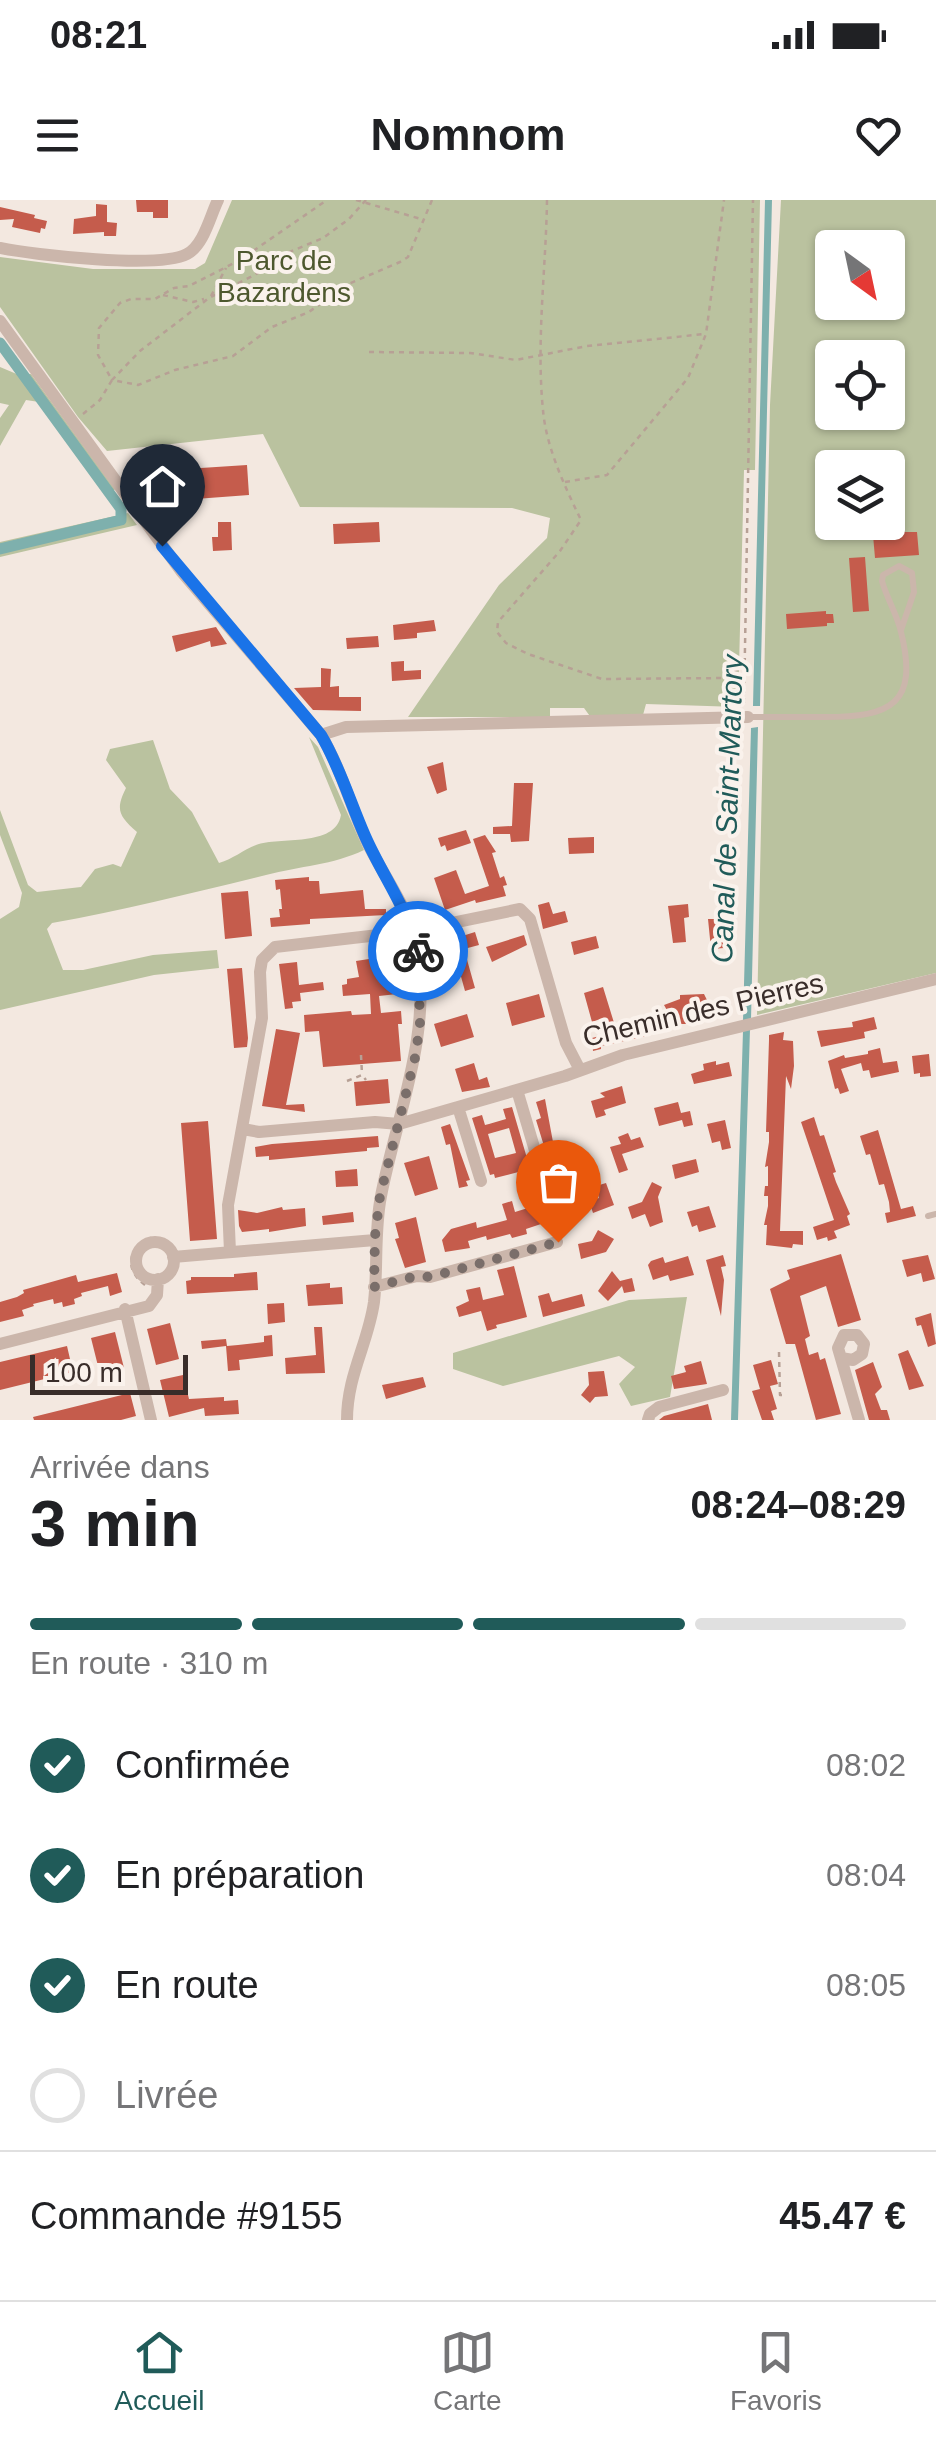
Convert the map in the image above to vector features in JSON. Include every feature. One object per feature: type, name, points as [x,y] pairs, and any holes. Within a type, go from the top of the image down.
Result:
[{"type":"street","points":[[0,248],[76,258],[182,256],[198,243],[218,200]]},
{"type":"street","points":[[0,322],[181,571],[321,735],[338,766],[366,839],[413,931],[418,952],[420,1025],[380,1196],[374,1240],[374,1303],[349,1386],[347,1420]]},
{"type":"street","points":[[321,735],[346,727],[751,717]]},
{"type":"street","name":"Chemin des Pierres","points":[[413,931],[508,909],[525,912],[570,1056],[580,1070],[936,979]]},
{"type":"street","points":[[230,1252],[228,1204],[262,1018],[260,972],[268,952],[285,944],[413,931]]},
{"type":"street","points":[[243,1130],[399,1124],[580,1070]]},
{"type":"street","points":[[517,1090],[539,1164]]},
{"type":"street","points":[[458,1107],[481,1181]]},
{"type":"street","points":[[173,1256],[374,1240]]},
{"type":"street","points":[[156,1242],[167,1247],[173,1256],[170,1271],[158,1280],[144,1277],[138,1270],[137,1254],[144,1246],[156,1242]]},
{"type":"street","points":[[374,1287],[417,1276],[430,1277],[558,1242]]},
{"type":"street","points":[[0,1344],[149,1306],[157,1294],[158,1280]]},
{"type":"street","points":[[126,1311],[152,1420]]},
{"type":"street","points":[[841,1358],[860,1420]]},
{"type":"street","points":[[648,1420],[659,1407],[723,1390]]},
{"type":"lane","points":[[751,717],[856,717],[877,714],[890,706],[904,689],[906,670],[901,630],[882,581],[883,575],[899,566],[912,573],[915,582],[901,630]]},
{"type":"path","points":[[326,200],[227,266],[189,286],[174,288],[156,299],[120,303],[99,328],[98,356],[112,380],[138,385],[175,370],[233,356],[272,327],[309,312],[346,285],[408,257],[432,200]]},
{"type":"path","points":[[356,200],[423,219]]},
{"type":"path","points":[[548,200],[543,414],[564,482],[581,520],[560,551],[498,622],[497,632],[506,643],[602,679],[727,678],[745,663]]},
{"type":"path","points":[[564,482],[607,474],[688,378],[706,334],[724,200]]},
{"type":"path","points":[[751,717],[745,663],[753,200]]},
{"type":"path","points":[[73,423],[93,408],[112,380],[140,351],[210,298],[266,269],[280,256],[323,238],[349,219],[364,201]]},
{"type":"path","points":[[163,294],[193,302],[210,298],[227,266]]},
{"type":"path","points":[[369,352],[470,352],[516,360],[587,346],[706,334]]},
{"type":"path","points":[[347,1081],[364,1078],[360,1055]]},
{"type":"path","points":[[779,1352],[780,1395],[786,1395]]},
{"type":"green space","name":"Parc de Bazardens","points":[[232,200],[760,200],[755,470],[744,470],[738,707],[646,704],[643,715],[592,719],[584,708],[550,708],[550,717],[408,717],[499,585],[547,538],[550,518],[512,508],[300,507],[263,434],[107,451],[0,307],[0,257],[93,269],[195,269],[205,263]]},
{"type":"green space","points":[[781,200],[936,200],[936,973],[757,1015],[770,405]]},
{"type":"green space","points":[[0,367],[19,375],[31,374],[115,489],[113,492],[108,493],[39,402],[26,400],[0,446],[0,418],[9,405],[0,403]]},
{"type":"green space","points":[[128,513],[137,525],[0,557],[0,542]]},
{"type":"green space","points":[[309,737],[318,747],[364,850],[328,862],[52,923],[47,929],[63,970],[83,970],[153,955],[217,950],[219,968],[154,975],[0,1010],[0,919],[19,907],[22,893],[0,835],[0,810],[28,885],[37,892],[81,887],[95,869],[113,864],[121,867],[137,832],[121,812],[126,788],[106,760],[110,749],[153,740],[170,789],[192,812],[219,863],[256,845],[318,837],[337,825],[341,815]]},
{"type":"green space","points":[[687,1297],[670,1397],[631,1406],[619,1384],[635,1367],[619,1356],[503,1386],[453,1369],[453,1353],[629,1300]]},
{"type":"water","points":[[765,200],[772,200],[760,706],[753,706]]},
{"type":"water","points":[[758,727],[751,1020],[743,1021],[751,728]]},
{"type":"water","points":[[750,1029],[738,1420],[731,1420],[743,1031]]},
{"type":"building","points":[[136,200],[168,200],[168,218],[153,218],[153,212],[137,212]]},
{"type":"building","points":[[96,204],[107,205],[107,222],[117,223],[116,236],[104,236],[104,232],[73,234],[74,219],[96,216]]},
{"type":"building","points":[[0,207],[35,215],[34,218],[47,221],[45,229],[41,228],[40,233],[12,227],[14,219],[0,220]]},
{"type":"building","points":[[247,465],[249,495],[182,500],[181,485],[171,486],[170,470]]},
{"type":"building","points":[[218,522],[231,522],[232,550],[213,551],[212,537],[218,537]]},
{"type":"building","points":[[379,522],[380,542],[334,544],[333,524]]},
{"type":"building","points":[[905,532],[917,532],[919,555],[875,558],[873,540],[905,540]]},
{"type":"building","points":[[865,557],[869,611],[853,612],[849,558]]},
{"type":"building","points":[[786,614],[833,614],[834,623],[787,629]]},
{"type":"building","points":[[434,620],[436,631],[394,640],[393,625]]},
{"type":"building","points":[[216,627],[227,644],[211,647],[210,641],[176,652],[172,636]]},
{"type":"building","points":[[378,636],[379,647],[347,649],[346,638]]},
{"type":"building","points":[[404,661],[404,671],[421,670],[421,679],[392,681],[391,662]]},
{"type":"building","points":[[321,668],[331,669],[330,687],[339,686],[339,697],[361,697],[361,711],[313,710],[294,688],[321,687]]},
{"type":"building","points":[[443,762],[447,790],[437,794],[427,767]]},
{"type":"building","points":[[514,783],[533,783],[529,841],[511,842],[510,834],[493,834],[493,827],[512,826]]},
{"type":"building","points":[[466,830],[471,843],[447,851],[445,845],[441,847],[438,838]]},
{"type":"building","points":[[485,835],[496,852],[492,853],[500,878],[504,876],[507,885],[503,886],[506,896],[476,903],[475,900],[445,910],[434,878],[456,870],[465,894],[489,886],[473,839]]},
{"type":"building","points":[[594,837],[594,853],[569,854],[568,838]]},
{"type":"building","points":[[309,877],[309,881],[319,881],[320,894],[363,890],[365,909],[386,909],[386,915],[310,919],[310,924],[271,927],[270,918],[280,917],[282,909],[275,880]]},
{"type":"building","points":[[248,891],[252,936],[225,939],[221,893]]},
{"type":"building","points":[[549,902],[553,914],[565,911],[568,922],[543,929],[538,905]]},
{"type":"building","points":[[688,904],[689,917],[684,918],[686,942],[673,943],[668,906]]},
{"type":"building","points":[[708,919],[722,919],[724,948],[711,949]]},
{"type":"building","points":[[475,932],[479,945],[464,949],[475,988],[465,991],[460,973],[446,977],[437,944]]},
{"type":"building","points":[[524,935],[527,945],[492,962],[486,947]]},
{"type":"building","points":[[596,936],[599,948],[574,955],[571,942]]},
{"type":"building","points":[[391,951],[393,975],[404,974],[406,993],[379,996],[381,1013],[401,1011],[401,1061],[323,1067],[319,1031],[305,1032],[304,1015],[351,1011],[352,1015],[371,1014],[370,994],[343,996],[342,985],[347,984],[347,979],[359,977],[356,961],[382,957],[382,952]]},
{"type":"building","points":[[297,962],[299,985],[323,982],[324,990],[300,993],[301,1001],[292,1002],[293,1008],[285,1009],[279,964]]},
{"type":"building","points":[[242,968],[248,1038],[247,1047],[234,1048],[227,969]]},
{"type":"building","points":[[603,987],[615,1026],[649,1018],[652,1030],[646,1032],[647,1036],[593,1051],[592,1038],[604,1035],[600,1019],[592,1022],[584,993]]},
{"type":"building","points":[[539,994],[545,1017],[512,1026],[506,1003]]},
{"type":"building","points":[[704,994],[709,1004],[685,1015],[686,1024],[677,1024],[677,1012],[668,1012],[664,1005],[680,999],[680,995]]},
{"type":"building","points":[[467,1014],[474,1037],[441,1047],[434,1024]]},
{"type":"building","points":[[874,1017],[877,1029],[864,1032],[865,1038],[821,1047],[817,1031],[853,1027],[852,1022]]},
{"type":"building","points":[[276,1029],[300,1033],[286,1105],[304,1104],[305,1112],[262,1106]]},
{"type":"building","points":[[784,1032],[783,1040],[793,1041],[794,1066],[791,1089],[786,1076],[780,1231],[803,1231],[803,1245],[793,1244],[792,1248],[766,1245],[764,1225],[768,1206],[768,1196],[764,1196],[768,1186],[768,1166],[765,1167],[769,1142],[769,1035]]},
{"type":"building","points":[[880,1048],[883,1063],[897,1061],[899,1072],[871,1078],[861,1063],[841,1069],[849,1091],[840,1094],[828,1061]]},
{"type":"building","points":[[929,1054],[931,1076],[914,1074],[912,1056]]},
{"type":"building","points":[[716,1061],[716,1065],[729,1062],[732,1076],[694,1084],[691,1074],[704,1070],[703,1064]]},
{"type":"building","points":[[474,1063],[479,1080],[487,1077],[490,1087],[462,1092],[455,1069]]},
{"type":"building","points":[[388,1079],[390,1103],[356,1106],[354,1082]]},
{"type":"building","points":[[622,1086],[626,1103],[604,1110],[606,1115],[596,1118],[591,1101],[605,1097],[600,1093]]},
{"type":"building","points":[[545,1099],[553,1142],[557,1141],[563,1159],[553,1162],[548,1159],[536,1120],[541,1118],[536,1102]]},
{"type":"building","points":[[678,1102],[681,1113],[690,1111],[693,1125],[684,1127],[682,1120],[659,1126],[654,1108]]},
{"type":"building","points":[[512,1107],[529,1165],[526,1170],[495,1178],[490,1175],[472,1118],[482,1115],[485,1125],[489,1124],[506,1119],[503,1109]],"holes":[[[509,1128],[516,1153],[495,1158],[488,1134]]]},
{"type":"building","points":[[814,1117],[820,1136],[824,1135],[836,1172],[833,1173],[850,1214],[850,1225],[834,1231],[837,1238],[828,1241],[827,1237],[817,1240],[813,1227],[834,1220],[801,1122]]},
{"type":"building","points":[[725,1120],[731,1148],[722,1150],[720,1141],[712,1143],[707,1124]]},
{"type":"building","points":[[208,1121],[217,1239],[190,1241],[181,1123]]},
{"type":"building","points":[[450,1124],[470,1180],[466,1181],[468,1186],[459,1188],[450,1144],[446,1145],[441,1127]]},
{"type":"building","points":[[878,1130],[901,1209],[913,1206],[916,1216],[887,1223],[885,1213],[890,1212],[884,1184],[879,1185],[860,1136]]},
{"type":"building","points":[[628,1133],[631,1140],[640,1137],[644,1147],[622,1154],[628,1170],[619,1173],[610,1147],[621,1144],[618,1137]]},
{"type":"building","points":[[378,1136],[379,1147],[367,1151],[269,1160],[269,1156],[256,1157],[255,1147],[272,1144]]},
{"type":"building","points":[[429,1156],[438,1189],[415,1196],[404,1163]]},
{"type":"building","points":[[696,1159],[699,1172],[675,1179],[672,1165]]},
{"type":"building","points":[[357,1169],[358,1186],[336,1187],[335,1171]]},
{"type":"building","points":[[652,1182],[662,1187],[658,1197],[663,1222],[650,1227],[645,1214],[632,1219],[628,1207],[642,1202]]},
{"type":"building","points":[[606,1183],[614,1205],[593,1213],[589,1201],[599,1198],[596,1186]]},
{"type":"building","points":[[557,1199],[562,1217],[526,1229],[527,1234],[487,1240],[486,1236],[468,1241],[470,1248],[445,1252],[442,1240],[451,1229],[476,1222],[477,1228],[507,1220],[502,1204],[512,1201],[515,1212]]},
{"type":"building","points":[[709,1206],[716,1227],[699,1232],[697,1225],[692,1227],[687,1212]]},
{"type":"building","points":[[282,1207],[305,1208],[306,1226],[242,1232],[238,1210],[257,1213]]},
{"type":"building","points":[[353,1212],[354,1222],[323,1225],[322,1216]]},
{"type":"building","points":[[416,1217],[426,1262],[405,1268],[395,1239],[399,1238],[395,1223]]},
{"type":"building","points":[[598,1230],[614,1239],[606,1252],[581,1259],[578,1244],[592,1241]]},
{"type":"building","points":[[841,1254],[861,1320],[838,1327],[826,1286],[800,1296],[810,1336],[805,1339],[809,1355],[818,1352],[820,1360],[825,1358],[841,1414],[816,1420],[795,1344],[786,1344],[770,1289],[790,1279],[787,1270]]},
{"type":"building","points":[[723,1255],[726,1266],[721,1267],[721,1316],[706,1260]]},
{"type":"building","points":[[928,1255],[935,1279],[923,1282],[921,1273],[907,1277],[902,1260]]},
{"type":"building","points":[[688,1256],[694,1275],[670,1281],[668,1275],[653,1280],[648,1265],[651,1261],[663,1257],[665,1263]]},
{"type":"building","points":[[514,1266],[527,1317],[487,1331],[481,1311],[459,1317],[456,1307],[469,1301],[466,1290],[480,1287],[483,1300],[504,1295],[497,1270]]},
{"type":"building","points":[[612,1271],[620,1281],[632,1278],[635,1291],[624,1293],[622,1286],[608,1301],[598,1291]]},
{"type":"building","points":[[257,1272],[258,1290],[187,1294],[186,1281],[191,1277],[234,1277]]},
{"type":"building","points":[[117,1273],[122,1292],[110,1296],[108,1286],[81,1293],[74,1299],[75,1304],[63,1307],[62,1302],[54,1304],[53,1299],[22,1310],[24,1316],[0,1322],[0,1302],[17,1297],[23,1290],[76,1275],[78,1282]]},
{"type":"building","points":[[330,1283],[330,1288],[342,1287],[343,1304],[308,1306],[306,1285]]},
{"type":"building","points":[[549,1293],[552,1302],[582,1294],[585,1306],[543,1317],[538,1296]]},
{"type":"building","points":[[284,1303],[285,1322],[268,1324],[267,1304]]},
{"type":"building","points":[[931,1313],[936,1344],[928,1347],[915,1318]]},
{"type":"building","points":[[170,1323],[179,1359],[156,1365],[147,1329]]},
{"type":"building","points":[[314,1327],[322,1327],[325,1373],[286,1374],[285,1358],[316,1355]]},
{"type":"building","points":[[115,1332],[124,1368],[100,1374],[91,1338]]},
{"type":"building","points":[[272,1335],[273,1356],[239,1360],[240,1370],[228,1371],[226,1346],[202,1349],[201,1341],[226,1339],[227,1346],[264,1342],[264,1336]]},
{"type":"building","points":[[67,1346],[73,1372],[0,1390],[0,1362]]},
{"type":"building","points":[[908,1350],[924,1386],[909,1390],[898,1354]]},
{"type":"building","points":[[771,1360],[778,1384],[770,1386],[777,1409],[771,1411],[774,1420],[762,1420],[752,1391],[760,1389],[753,1365]]},
{"type":"building","points":[[701,1361],[707,1384],[674,1389],[671,1376],[686,1372],[684,1366]]},
{"type":"building","points":[[873,1362],[882,1387],[875,1394],[890,1420],[869,1420],[855,1370]]},
{"type":"building","points":[[604,1371],[608,1396],[595,1397],[590,1403],[581,1395],[589,1385],[588,1372]]},
{"type":"building","points":[[183,1375],[189,1399],[238,1400],[239,1414],[205,1416],[204,1408],[169,1417],[160,1380]]},
{"type":"building","points":[[423,1377],[426,1387],[386,1399],[382,1385]]},
{"type":"building","points":[[130,1393],[136,1416],[121,1420],[33,1417]]},
{"type":"building","points":[[708,1404],[712,1420],[659,1420],[664,1416]]},
{"type":"waterway","points":[[0,343],[121,509],[121,520],[0,549]]},
{"type":"way so far","points":[[418,951],[420,1025],[380,1196],[374,1287],[417,1276],[430,1277],[558,1242]]},
{"type":"route","points":[[162,546],[321,735],[338,766],[366,839],[413,931],[418,951]]},
{"type":"water label","name":"Canal de Saint-Martory","points":[[727,809]]}]
